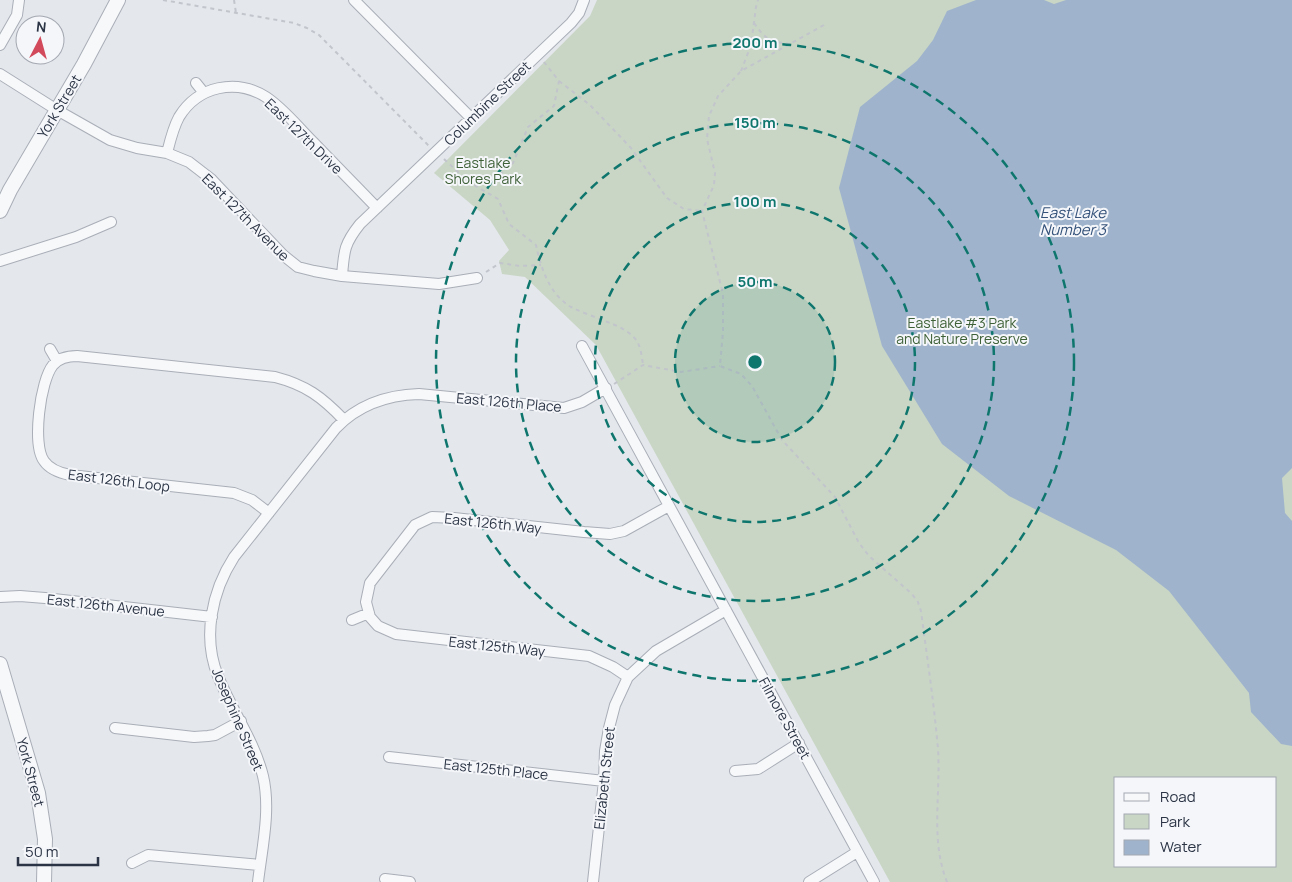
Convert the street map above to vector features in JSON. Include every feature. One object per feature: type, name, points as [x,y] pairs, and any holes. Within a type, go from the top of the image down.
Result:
[{"type":"street","points":[[0,45],[16,15],[19,0]]},
{"type":"street","name":"York Street","points":[[0,211],[10,190],[84,64],[118,0]]},
{"type":"street","points":[[354,0],[472,118]]},
{"type":"street","name":"Columbine Street","points":[[342,276],[344,254],[348,239],[360,224],[571,22],[579,12],[584,0]]},
{"type":"street","points":[[0,74],[57,110]]},
{"type":"street","points":[[196,83],[204,93]]},
{"type":"street","name":"East 127th Drive","points":[[166,153],[179,118],[196,98],[223,86],[253,90],[274,103],[377,208]]},
{"type":"street","name":"East 127th Avenue","points":[[57,110],[117,143],[166,153],[180,158],[197,168],[291,262],[305,269],[342,276],[439,284],[477,278]]},
{"type":"street","points":[[0,261],[76,237],[111,222]]},
{"type":"street","points":[[582,346],[669,506]]},
{"type":"street","points":[[50,349],[57,361],[70,356],[92,357],[275,377],[293,381],[308,388],[330,405],[344,420]]},
{"type":"street","name":"East 126th Loop","points":[[57,361],[48,373],[43,387],[37,439],[39,452],[43,460],[52,469],[70,475],[234,493],[252,500],[269,513]]},
{"type":"street","name":"East 126th Place","points":[[344,420],[369,404],[402,395],[429,395],[564,408],[582,402],[606,388]]},
{"type":"street","name":"Josephine Street","points":[[258,882],[266,797],[258,759],[218,676],[212,658],[210,639],[212,616],[215,600],[227,568],[344,420]]},
{"type":"street","name":"Filmore Street","points":[[669,506],[874,882]]},
{"type":"street","name":"East 126th Way","points":[[369,613],[366,602],[373,578],[411,529],[424,520],[454,518],[610,534],[624,530],[669,506]]},
{"type":"street","name":"East 126th Avenue","points":[[0,598],[20,596],[45,598],[212,616]]},
{"type":"street","name":"Elizabeth Street","points":[[593,882],[604,781],[605,752],[611,717],[628,677],[656,651],[726,610]]},
{"type":"street","points":[[352,620],[369,613]]},
{"type":"street","name":"East 125th Way","points":[[369,613],[378,626],[396,634],[589,656],[603,661],[628,677]]},
{"type":"street","name":"York Street","points":[[0,664],[38,793],[45,839],[44,882]]},
{"type":"street","points":[[115,728],[194,737],[215,734],[241,721]]},
{"type":"street","points":[[735,772],[758,770],[799,744]]},
{"type":"street","name":"East 125th Place","points":[[389,757],[604,781]]},
{"type":"street","points":[[808,882],[857,852]]},
{"type":"street","points":[[132,863],[148,854],[260,865]]},
{"type":"street","points":[[385,879],[410,882]]},
{"type":"path","points":[[234,0],[236,13]]},
{"type":"path","points":[[741,71],[751,45],[758,0]]},
{"type":"path","points":[[754,22],[768,40],[776,43],[791,44]]},
{"type":"path","points":[[720,366],[723,331],[723,294],[702,211],[714,185],[715,173],[707,139],[709,116],[718,96],[741,71],[824,25]]},
{"type":"path","points":[[537,54],[559,81],[590,105],[631,148],[666,198],[684,208],[702,211]]},
{"type":"path","points":[[469,182],[497,177],[513,163],[528,126],[554,106],[559,81]]},
{"type":"path","points":[[477,278],[500,263],[520,266],[541,265]]},
{"type":"path","points":[[606,388],[643,365],[681,372],[720,366],[741,374],[752,386],[782,440],[835,497],[859,543],[869,556],[912,594],[918,602],[921,611],[938,747],[937,840],[939,857],[947,882]]},
{"type":"green space","name":"Eastlake #3 Park and Nature Preserve","points":[[597,0],[1292,0],[1292,882],[890,882],[596,345],[525,277],[502,274],[499,261],[509,250],[490,220],[434,173],[590,16]]},
{"type":"water","name":"East Lake Number 3","points":[[976,0],[1044,0],[1054,4],[1066,0],[1292,0],[1292,468],[1282,478],[1285,513],[1292,521],[1292,746],[1281,744],[1251,712],[1249,693],[1169,591],[1116,550],[1009,496],[942,444],[882,346],[839,188],[860,107],[917,61],[933,40],[947,11]]},
{"type":"park label","name":"Eastlake Shores Park","points":[[483,170]]}]
